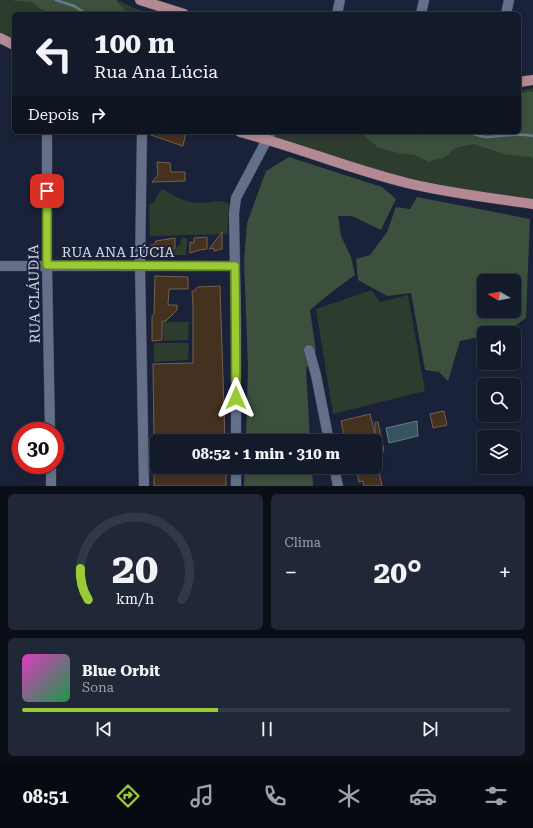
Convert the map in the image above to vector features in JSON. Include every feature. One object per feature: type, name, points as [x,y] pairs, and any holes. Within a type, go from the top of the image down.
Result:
[{"type":"main road","points":[[140,0],[178,12]]},
{"type":"main road","points":[[0,38],[12,44]]},
{"type":"main road","points":[[521,82],[533,80]]},
{"type":"main road","points":[[269,135],[373,174],[408,183],[533,204]]},
{"type":"street","points":[[337,12],[340,0]]},
{"type":"street","points":[[421,12],[424,0]]},
{"type":"street","points":[[506,12],[509,0]]},
{"type":"street","name":"RUA CLÁUDIA","points":[[47,134],[47,265],[50,422]]},
{"type":"street","points":[[142,134],[140,266],[144,486]]},
{"type":"street","points":[[236,434],[234,213],[236,198],[269,135]]},
{"type":"street","name":"RUA ANA LÚCIA","points":[[0,266],[235,266]]},
{"type":"street","points":[[309,350],[316,375],[328,434]]},
{"type":"street","points":[[51,474],[51,486]]},
{"type":"street","points":[[236,474],[236,486]]},
{"type":"street","points":[[335,474],[338,486]]},
{"type":"green space","points":[[0,0],[117,0],[147,12],[12,12],[12,40],[0,34]]},
{"type":"green space","points":[[12,0],[116,0],[125,12],[48,12],[41,9],[32,2]]},
{"type":"green space","points":[[533,88],[533,202],[416,180],[266,134],[521,134],[521,91]]},
{"type":"green space","points":[[530,91],[533,92],[533,159],[531,157],[507,155],[474,144],[455,148],[445,157],[429,162],[414,155],[379,148],[362,134],[521,134],[521,94]]},
{"type":"green space","points":[[289,157],[382,187],[396,199],[381,230],[352,216],[338,216],[341,236],[351,257],[355,275],[310,310],[316,351],[306,369],[310,434],[246,434],[248,367],[244,260],[247,223],[266,171]]},
{"type":"green space","points":[[162,189],[179,198],[192,202],[201,203],[221,201],[229,204],[227,234],[150,236],[149,204],[154,203]]},
{"type":"green space","points":[[417,197],[530,219],[526,318],[515,326],[477,326],[477,337],[460,341],[448,381],[439,372],[425,370],[411,293],[387,296],[358,280],[356,259],[370,255],[387,232],[396,207],[410,209]]},
{"type":"green space","points":[[181,238],[187,238],[186,255],[172,255],[172,251],[176,250],[177,246],[180,245]]},
{"type":"green space","points":[[372,290],[380,302],[408,295],[425,391],[333,414],[316,309]]},
{"type":"green space","points":[[153,322],[189,322],[188,340],[164,341],[163,327],[153,327]]},
{"type":"green space","points":[[154,343],[189,343],[188,360],[154,362]]},
{"type":"green space","points":[[245,474],[312,474],[313,486],[244,486]]},
{"type":"water","points":[[417,421],[418,436],[389,443],[386,428]]},
{"type":"building","points":[[148,134],[186,134],[183,146]]},
{"type":"building","points":[[157,162],[170,163],[171,172],[185,172],[185,181],[152,182],[158,175]]},
{"type":"building","points":[[222,232],[222,249],[214,251],[214,248],[209,249]]},
{"type":"building","points":[[207,237],[207,249],[190,253],[190,242],[194,243],[194,238]]},
{"type":"building","points":[[175,238],[175,249],[170,249],[169,253],[152,254],[151,245],[154,245],[156,241]]},
{"type":"building","points":[[155,276],[188,277],[188,289],[169,289],[168,305],[177,305],[177,310],[166,321],[162,321],[162,340],[152,341],[152,316],[154,314]]},
{"type":"building","points":[[220,286],[225,434],[154,434],[153,364],[193,363],[192,292],[198,287]]},
{"type":"building","points":[[444,411],[447,425],[433,428],[430,414]]},
{"type":"building","points":[[370,414],[375,433],[375,422],[378,422],[380,434],[344,434],[341,421]]},
{"type":"building","points":[[382,441],[384,451],[382,451]]},
{"type":"building","points":[[154,474],[226,474],[226,486],[154,486]]},
{"type":"building","points":[[357,474],[379,474],[382,486],[364,486],[363,481],[359,482]]},
{"type":"waterway","points":[[56,0],[74,6],[84,12]]},
{"type":"waterway","points":[[472,134],[485,137],[515,135],[533,136]]},
{"type":"route","points":[[47,191],[47,265],[235,266],[236,398]]}]
